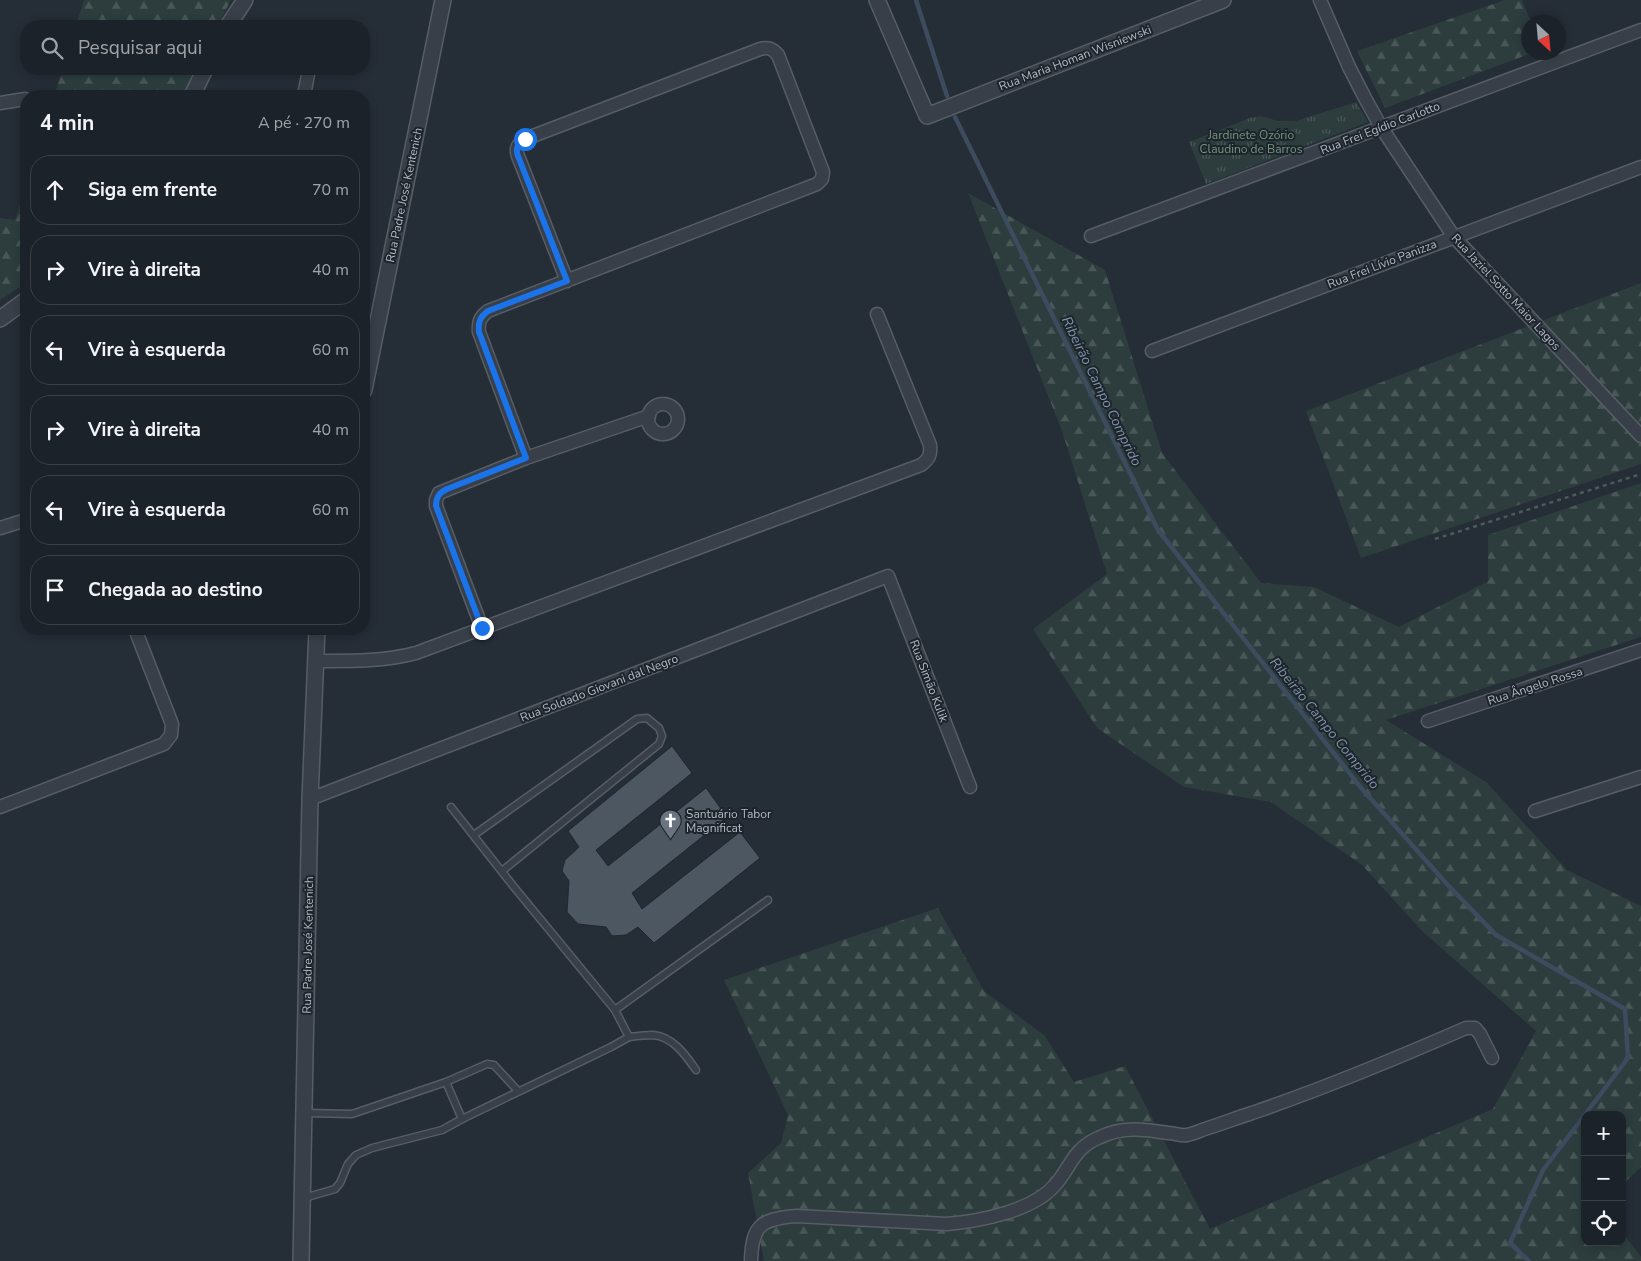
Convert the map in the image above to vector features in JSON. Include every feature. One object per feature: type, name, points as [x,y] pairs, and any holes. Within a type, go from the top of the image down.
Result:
[{"type":"street","points":[[232,20],[245,0]]},
{"type":"street","name":"Rua Padre José Kentenich","points":[[370,361],[444,0]]},
{"type":"street","name":"Rua Maria Homan Wisniewski","points":[[877,0],[927,116],[1224,0]]},
{"type":"street","name":"Rua Jaziel Sotto Maior Lagos","points":[[1320,0],[1349,67],[1381,127],[1454,237],[1641,436]]},
{"type":"street","name":"Rua Frei Egídio Carlotto","points":[[1091,236],[1641,30]]},
{"type":"street","points":[[526,458],[479,332],[478,323],[482,316],[488,311],[567,281],[817,184],[822,180],[823,172],[778,55],[774,50],[767,47],[760,49],[525,139],[518,144],[516,150],[518,156],[567,281]]},
{"type":"street","points":[[195,90],[202,75]]},
{"type":"street","points":[[305,90],[308,75]]},
{"type":"street","points":[[0,103],[20,100]]},
{"type":"street","name":"Rua Frei Lívio Panizza","points":[[1152,350],[1641,167]]},
{"type":"street","points":[[0,319],[20,304]]},
{"type":"street","points":[[315,661],[378,661],[398,658],[912,469],[927,461],[931,453],[930,445],[877,314]]},
{"type":"street","points":[[482,628],[436,506],[439,493],[526,458],[649,416]]},
{"type":"street","points":[[0,528],[20,522]]},
{"type":"street","name":"Rua Simão Kulik","points":[[888,576],[970,786]]},
{"type":"street","name":"Rua Soldado Giovani dal Negro","points":[[310,799],[888,576]]},
{"type":"street","points":[[0,807],[164,744],[171,735],[172,724],[137,635]]},
{"type":"street","name":"Rua Padre José Kentenich","points":[[301,1261],[310,799],[317,635]]},
{"type":"street","name":"Rua Ângelo Rossa","points":[[1428,721],[1641,650]]},
{"type":"street","points":[[1535,811],[1641,777]]},
{"type":"street","points":[[751,1261],[753,1235],[763,1224],[778,1218],[796,1216],[947,1224],[993,1217],[1020,1207],[1044,1195],[1056,1184],[1071,1160],[1084,1146],[1098,1138],[1117,1131],[1135,1128],[1187,1135],[1346,1079],[1466,1028],[1475,1028],[1492,1058]]},
{"type":"lane","points":[[474,835],[637,719],[647,718],[659,728],[662,736],[659,744],[502,871]]},
{"type":"lane","points":[[451,807],[615,1010],[629,1037]]},
{"type":"lane","points":[[615,1010],[768,900]]},
{"type":"lane","points":[[302,1198],[335,1190],[348,1164],[356,1155],[372,1148],[442,1130],[629,1037],[655,1035],[667,1040],[682,1050],[696,1070]]},
{"type":"lane","points":[[304,1113],[352,1114],[446,1082],[487,1064],[494,1065],[518,1091]]},
{"type":"lane","points":[[446,1082],[462,1119]]},
{"type":"path","points":[[1435,539],[1641,474]]},
{"type":"green space","points":[[84,0],[231,0],[221,20],[78,20]]},
{"type":"green space","points":[[1505,0],[1522,0],[1528,15],[1521,15],[1521,57],[1385,108],[1357,51]]},
{"type":"green space","points":[[61,75],[193,75],[185,90],[56,90]]},
{"type":"green space","name":"Jardinete Ozório Claudino de Barros","points":[[1356,102],[1368,122],[1206,184],[1189,142],[1250,118],[1260,116],[1278,121],[1296,121]]},
{"type":"green space","points":[[968,193],[1105,270],[1162,453],[1261,583],[1314,587],[1399,627],[1488,581],[1488,535],[1641,483],[1641,637],[1386,720],[1486,782],[1567,870],[1641,906],[1641,1167],[1626,1181],[1626,1111],[1581,1111],[1581,1246],[1626,1246],[1626,1237],[1641,1257],[1641,1261],[764,1261],[748,1173],[781,1143],[788,1115],[724,980],[938,908],[984,991],[1044,1035],[1074,1082],[1125,1066],[1210,1229],[1493,1109],[1536,1031],[1422,931],[1362,865],[1271,802],[1184,787],[1097,728],[1033,629],[1107,574],[1062,431]]},
{"type":"green space","points":[[20,204],[20,287],[0,300],[0,218],[15,220]]},
{"type":"green space","points":[[1641,283],[1641,464],[1361,558],[1306,411]]},
{"type":"building","name":"Santuário Tabor Magnificat","points":[[672,746],[692,773],[596,850],[608,866],[706,788],[727,817],[632,893],[642,909],[740,832],[760,858],[654,943],[638,927],[626,935],[612,936],[606,927],[578,924],[567,912],[569,881],[562,871],[565,860],[579,847],[568,831]]},
{"type":"waterway","name":"Ribeirão Campo Comprido","points":[[916,0],[947,96]]},
{"type":"waterway","name":"Ribeirão Campo Comprido","points":[[955,117],[1158,530],[1362,789],[1447,884],[1496,935],[1625,1009],[1628,1058],[1543,1170],[1510,1243],[1529,1261]]},
{"type":"place","name":"Santuário Tabor Magnificat","points":[[670,840]]},
{"type":"route","points":[[482,628],[436,506],[436,500],[439,493],[447,489],[526,458],[479,332],[478,323],[488,311],[567,281],[516,150],[518,144],[525,139]]}]
